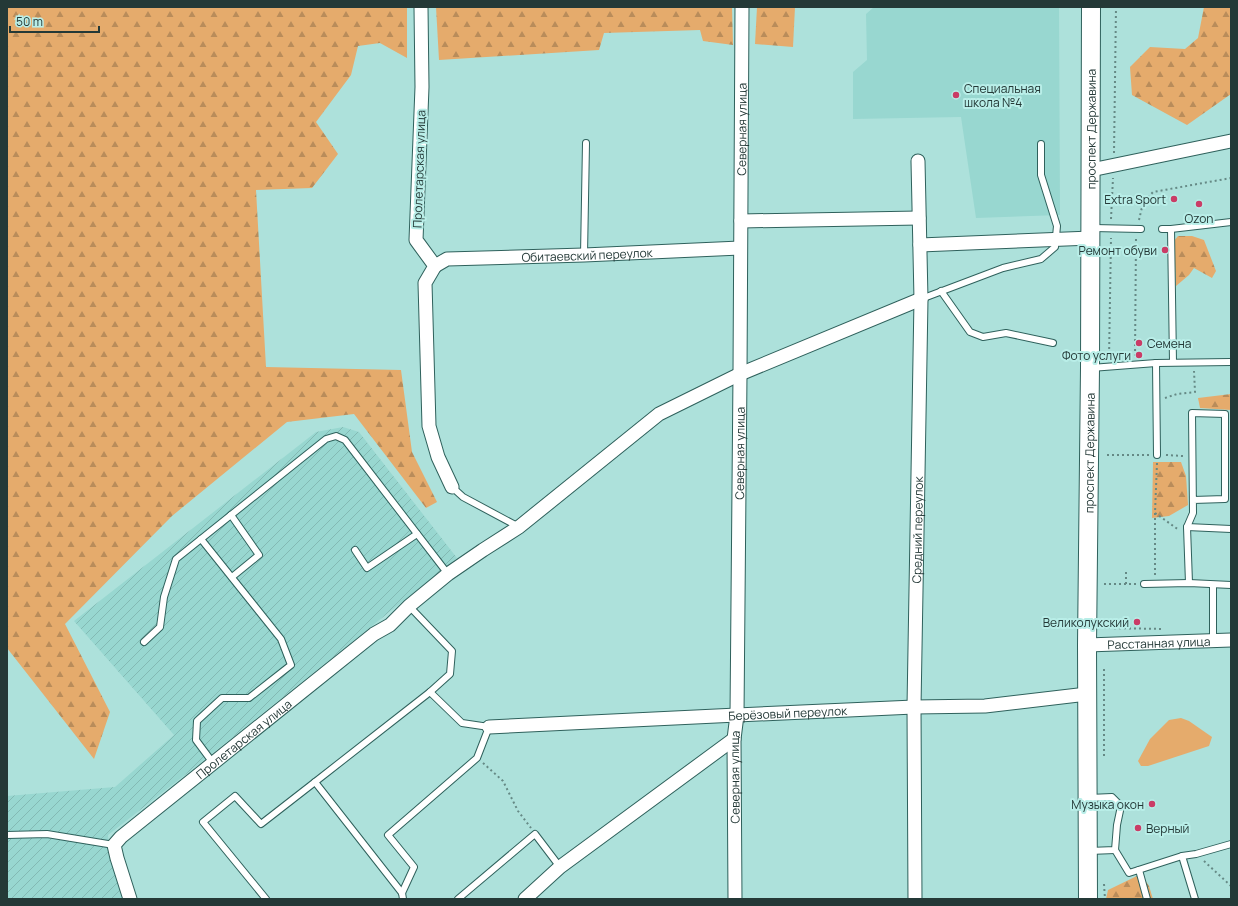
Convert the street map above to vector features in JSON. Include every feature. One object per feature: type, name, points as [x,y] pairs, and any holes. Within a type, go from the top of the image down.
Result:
[{"type":"main road","name":"проспект Державина","points":[[1088,899],[1087,645],[1091,233],[1091,7]]},
{"type":"street","name":"Пролетарская улица","points":[[421,7],[422,87],[416,240],[435,266]]},
{"type":"street","name":"Северная улица","points":[[735,899],[734,739],[737,714],[742,7]]},
{"type":"street","points":[[1091,170],[1231,141]]},
{"type":"street","name":"Средний переулок","points":[[915,899],[914,707],[921,298],[918,161]]},
{"type":"street","points":[[741,221],[919,218]]},
{"type":"street","points":[[920,245],[1056,239],[1091,233]]},
{"type":"street","name":"Обитаевский переулок","points":[[435,266],[446,259],[740,248]]},
{"type":"street","points":[[435,266],[425,283],[429,426],[438,457],[452,487]]},
{"type":"street","name":"Пролетарская улица","points":[[114,845],[121,837],[374,634],[390,625],[448,574],[519,527],[659,414],[740,374],[921,298]]},
{"type":"street","name":"Расстанная улица","points":[[1087,645],[1231,640]]},
{"type":"street","name":"Берёзовый переулок","points":[[489,728],[737,714],[914,707],[984,706],[1087,694]]},
{"type":"street","points":[[529,898],[560,867],[734,739]]},
{"type":"street","points":[[114,845],[130,899]]},
{"type":"lane","points":[[584,255],[586,143]]},
{"type":"lane","points":[[921,298],[1004,268],[1041,259],[1055,247],[1057,226],[1042,175],[1041,144]]},
{"type":"lane","points":[[1162,229],[1231,222]]},
{"type":"lane","points":[[1091,233],[1111,228],[1139,229]]},
{"type":"lane","points":[[1171,229],[1173,362]]},
{"type":"lane","points":[[941,291],[970,332],[983,337],[1006,333],[1053,343]]},
{"type":"lane","points":[[1090,368],[1173,362],[1231,362]]},
{"type":"lane","points":[[1156,363],[1157,455]]},
{"type":"lane","points":[[1190,583],[1187,527],[1193,513],[1192,413],[1225,414],[1226,499],[1193,500]]},
{"type":"lane","points":[[144,642],[160,627],[164,597],[176,559],[326,439],[336,436],[345,440],[448,574]]},
{"type":"lane","points":[[452,487],[463,497],[519,527]]},
{"type":"lane","points":[[231,516],[259,555],[232,577]]},
{"type":"lane","points":[[1187,527],[1231,529]]},
{"type":"lane","points":[[355,550],[367,568],[417,534]]},
{"type":"lane","points":[[201,539],[281,639],[291,665],[249,698],[222,698],[197,721],[196,740],[213,763]]},
{"type":"lane","points":[[1144,584],[1190,583],[1231,585]]},
{"type":"lane","points":[[1213,585],[1214,640]]},
{"type":"lane","points":[[266,899],[203,822],[235,796],[261,824],[430,692],[450,674],[452,651],[410,606]]},
{"type":"lane","points":[[402,896],[414,867],[388,835],[477,758],[489,728],[462,723],[430,692]]},
{"type":"lane","points":[[315,782],[402,896]]},
{"type":"lane","points":[[1087,799],[1112,797],[1121,806],[1117,825],[1115,850],[1128,873],[1182,856],[1196,854],[1231,844]]},
{"type":"lane","points":[[7,835],[47,834],[114,845]]},
{"type":"lane","points":[[458,899],[535,834],[560,867]]},
{"type":"lane","points":[[1088,851],[1115,850]]},
{"type":"lane","points":[[1182,856],[1195,899]]},
{"type":"lane","points":[[1139,870],[1147,899]]},
{"type":"path","points":[[1114,156],[1116,7]]},
{"type":"path","points":[[1109,366],[1113,174]]},
{"type":"path","points":[[1135,365],[1139,229],[1142,203],[1153,192],[1231,178]]},
{"type":"path","points":[[1156,401],[1177,394],[1195,392],[1194,362]]},
{"type":"path","points":[[1155,584],[1157,455]]},
{"type":"path","points":[[1155,512],[1188,536]]},
{"type":"path","points":[[1126,572],[1126,584]]},
{"type":"path","points":[[1104,584],[1144,584]]},
{"type":"path","points":[[1104,628],[1168,629]]},
{"type":"path","points":[[1104,666],[1104,759]]},
{"type":"path","points":[[477,758],[503,781],[518,810],[535,834]]},
{"type":"path","points":[[1196,854],[1231,886]]},
{"type":"shaded area","name":"Специальная школа №4","points":[[874,7],[1059,7],[1060,215],[976,218],[961,117],[853,119],[853,72],[867,60],[866,14]]},
{"type":"shaded area","points":[[343,427],[359,432],[457,558],[108,835],[111,863],[123,899],[7,899],[7,796],[115,787],[174,735],[74,621],[316,432]]},
{"type":"green space","points":[[7,7],[407,7],[407,58],[380,43],[358,46],[351,75],[316,122],[338,154],[312,188],[256,190],[266,367],[401,370],[412,452],[437,502],[426,508],[354,414],[287,422],[172,516],[65,624],[110,712],[94,759],[7,648]]},
{"type":"green space","points":[[436,7],[732,7],[733,45],[703,41],[700,30],[604,33],[599,50],[439,60]]},
{"type":"green space","points":[[757,7],[795,7],[793,47],[755,44]]},
{"type":"green space","points":[[1204,7],[1231,7],[1231,94],[1187,125],[1132,95],[1130,67],[1150,47],[1185,49],[1198,38]]},
{"type":"green space","points":[[1178,236],[1192,236],[1204,240],[1216,271],[1212,278],[1194,268],[1189,275],[1176,286],[1174,241]]},
{"type":"green space","points":[[1231,394],[1231,410],[1200,408],[1198,398]]},
{"type":"green space","points":[[1153,462],[1181,462],[1186,476],[1188,505],[1169,516],[1152,518]]},
{"type":"green space","points":[[1181,718],[1189,721],[1212,737],[1209,746],[1148,766],[1141,766],[1138,761],[1150,739],[1169,720]]},
{"type":"green space","points":[[1141,874],[1149,886],[1153,899],[1106,899],[1108,890]]},
{"type":"place","name":"Специальная школа №4","points":[[956,95]]},
{"type":"place","name":"Extra Sport","points":[[1174,199]]},
{"type":"place","name":"Ozon","points":[[1199,204]]},
{"type":"place","name":"Ремонт обуви","points":[[1165,250]]},
{"type":"place","name":"Семена","points":[[1139,343]]},
{"type":"place","name":"Фото услуги","points":[[1139,355]]},
{"type":"place","name":"Великолукский","points":[[1137,622]]},
{"type":"place","name":"Музыка окон","points":[[1152,804]]},
{"type":"place","name":"Верный","points":[[1138,828]]}]
